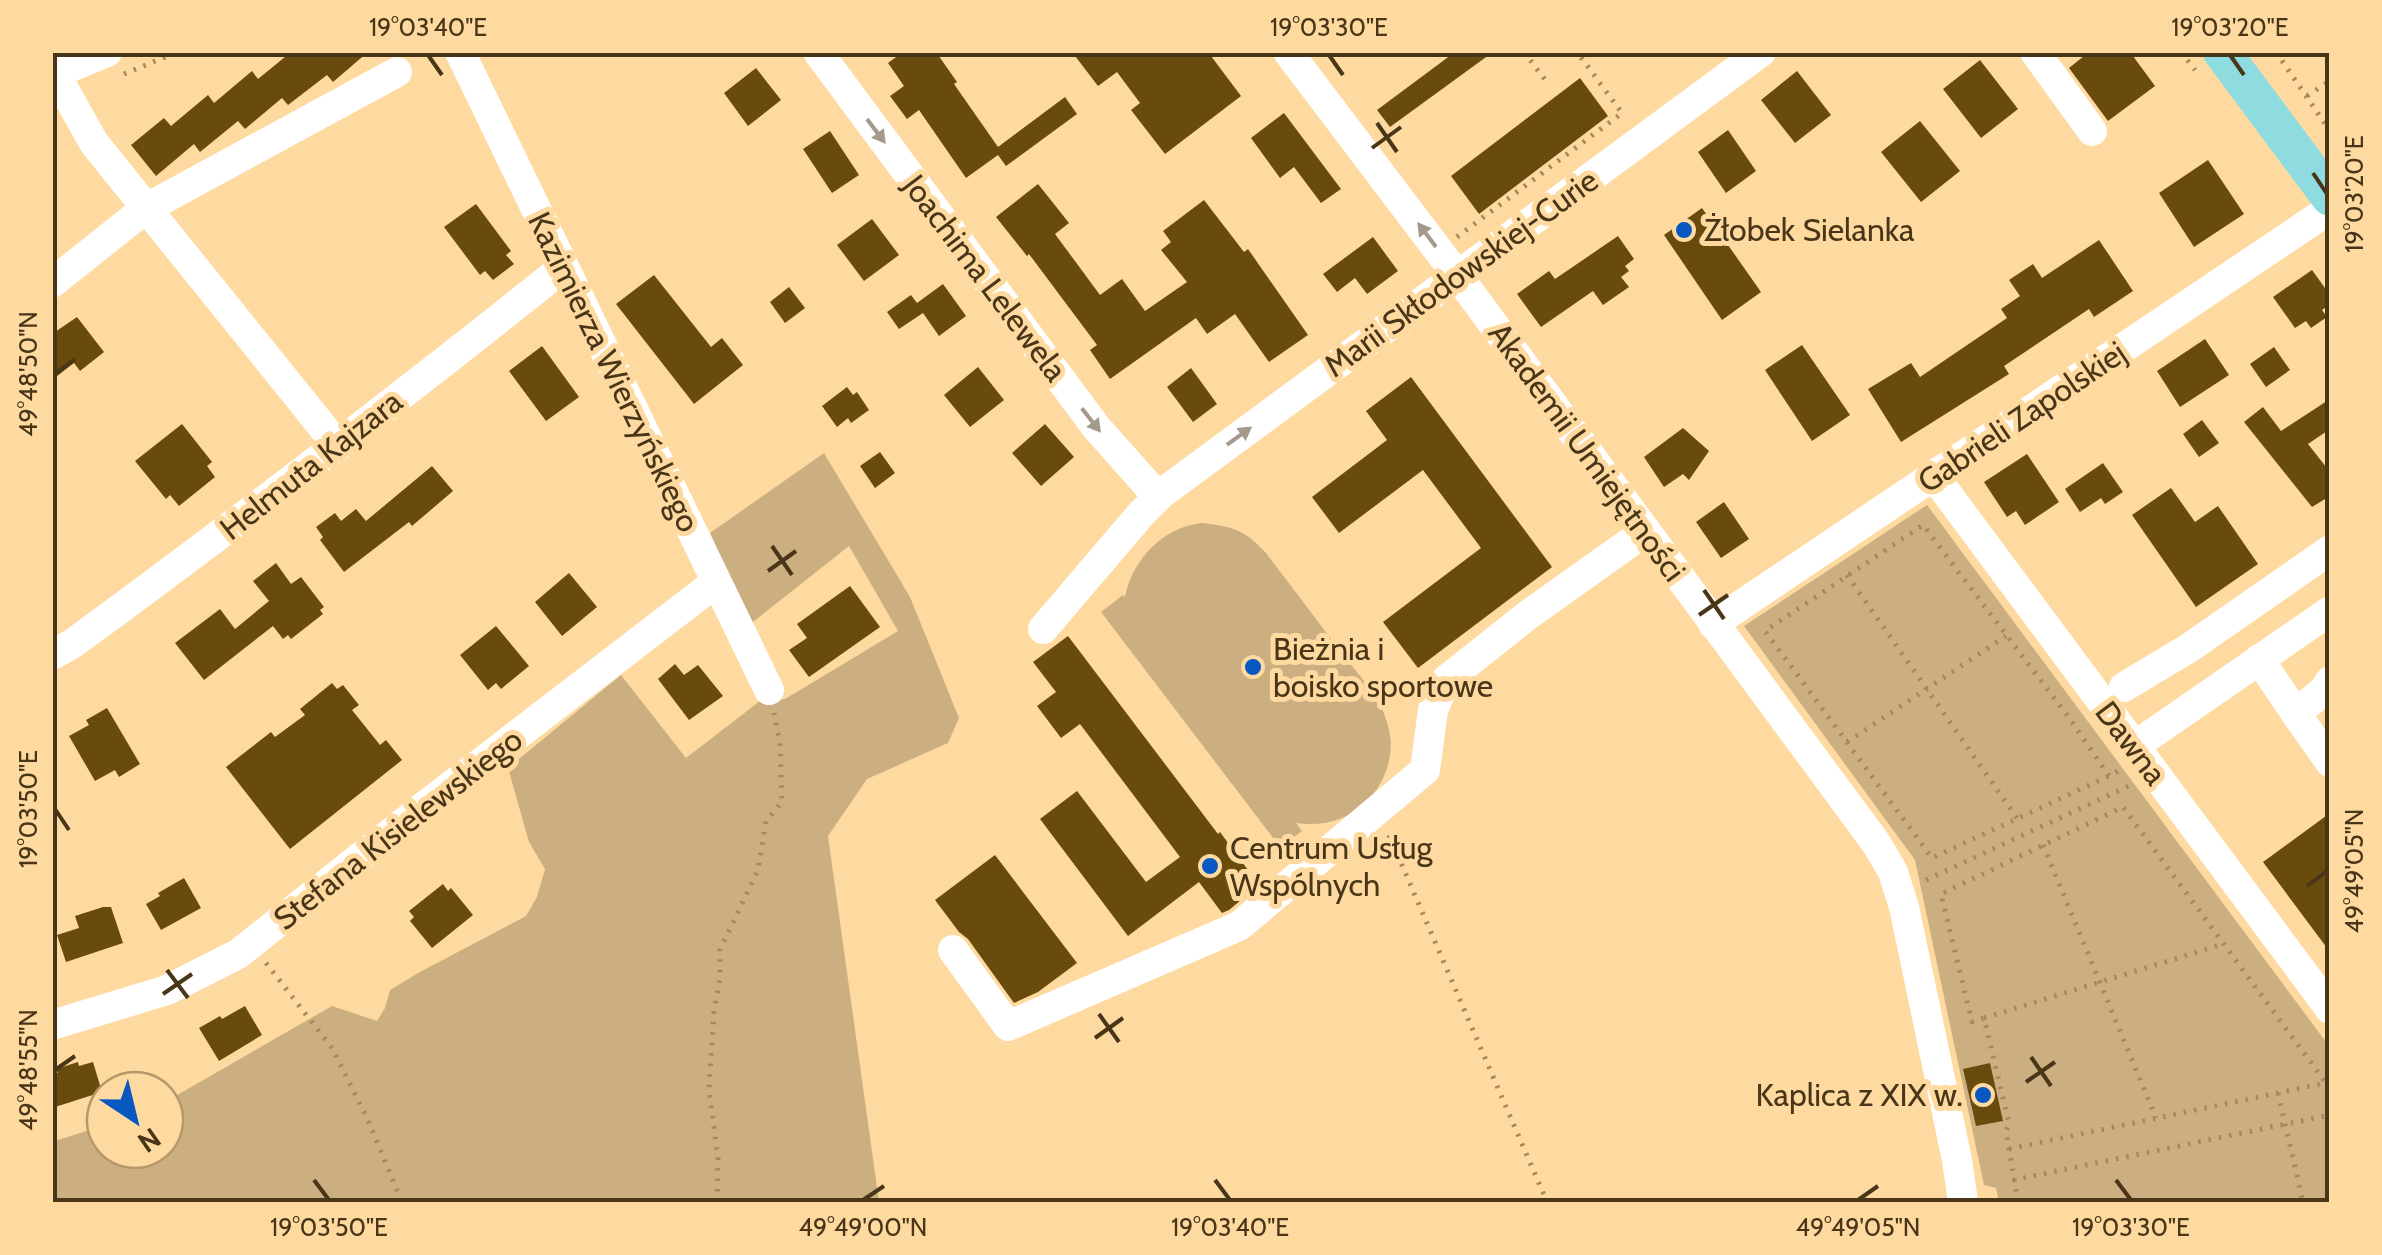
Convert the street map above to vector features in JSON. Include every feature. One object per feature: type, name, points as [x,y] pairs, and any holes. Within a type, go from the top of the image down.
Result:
[{"type":"main road","points":[[2222,52],[2330,197]]},
{"type":"street","points":[[107,52],[53,73],[94,143],[338,446]]},
{"type":"street","name":"Kazimierza Wierzyńskiego","points":[[460,52],[769,690]]},
{"type":"street","name":"Joachima Lelewela","points":[[818,52],[1096,427],[1152,490],[1161,494]]},
{"type":"street","name":"Akademii Umiejętności","points":[[1288,52],[1876,843],[1893,872],[1904,907],[1963,1202]]},
{"type":"street","points":[[2035,52],[2092,131]]},
{"type":"street","name":"Marii Skłodowskiej-Curie","points":[[1043,628],[1161,494],[1760,53]]},
{"type":"street","points":[[52,283],[145,209],[397,72]]},
{"type":"street","name":"Gabrieli Zapolskiej","points":[[1713,624],[2330,209]]},
{"type":"street","name":"Helmuta Kajzara","points":[[52,656],[185,562],[564,268]]},
{"type":"street","name":"Dawna","points":[[1934,476],[2130,756],[2330,1010]]},
{"type":"street","points":[[953,950],[1008,1026],[1238,926],[1424,770],[1433,710],[1446,680],[1528,615],[1646,531]]},
{"type":"street","points":[[2124,687],[2330,550]]},
{"type":"street","name":"Stefana Kisielewskiego","points":[[52,1025],[167,990],[238,954],[715,582]]},
{"type":"street","points":[[2130,756],[2330,611]]},
{"type":"street","points":[[2259,659],[2330,762]]},
{"type":"street","points":[[2296,714],[2330,681]]},
{"type":"path","points":[[1524,52],[1548,85]]},
{"type":"path","points":[[1452,240],[1622,114],[1577,52]]},
{"type":"path","points":[[2276,52],[2330,131]]},
{"type":"path","points":[[2306,97],[2330,81]]},
{"type":"path","points":[[2110,776],[1922,525],[1765,631],[1932,858],[2110,776],[2130,756]]},
{"type":"path","points":[[1847,575],[2018,818]]},
{"type":"path","points":[[1847,742],[2006,636]]},
{"type":"path","points":[[718,1202],[718,1158],[709,1088],[720,950],[758,870],[766,821],[782,802],[780,742],[769,690]]},
{"type":"path","points":[[1926,880],[2134,783]]},
{"type":"path","points":[[2010,1148],[2328,1083],[2123,807],[1941,894],[1972,1022],[2223,944]]},
{"type":"path","points":[[1378,810],[1548,1202]]},
{"type":"path","points":[[2043,846],[2156,1118]]},
{"type":"path","points":[[252,943],[332,1048],[374,1132],[402,1202]]},
{"type":"path","points":[[1984,1018],[2009,1122],[2006,1132],[2018,1202]]},
{"type":"path","points":[[2278,1093],[2304,1202]]},
{"type":"path","points":[[2013,1180],[2330,1115]]},
{"type":"shaded area","points":[[824,453],[910,597],[959,718],[948,743],[867,779],[828,836],[879,1202],[53,1202],[52,1142],[85,1131],[85,1170],[185,1170],[185,1091],[332,1006],[377,1021],[390,990],[526,916],[537,897],[545,869],[529,842],[508,768],[621,675],[686,758],[760,701],[785,699],[898,631],[849,546],[749,625],[710,533]]},
{"type":"shaded area","points":[[1927,505],[2329,1046],[2329,1202],[1999,1202],[1996,1188],[1984,1185],[1915,860],[1744,626]]},
{"type":"shaded area","name":"Bieżnia i boisko sportowe","points":[[1201,523],[1237,530],[1266,553],[1370,688],[1389,730],[1387,768],[1367,801],[1334,821],[1296,823],[1302,831],[1280,847],[1101,612],[1125,597],[1135,570],[1151,548],[1174,531]]},
{"type":"building","points":[[291,52],[368,52],[333,82],[327,75],[288,105],[282,98],[245,129],[238,121],[200,152],[194,144],[156,176],[131,145],[164,118],[171,126],[208,95],[214,103],[252,71],[258,79]]},
{"type":"building","points":[[903,52],[936,52],[998,147],[1065,97],[1077,114],[1006,166],[998,155],[966,178],[919,110],[907,119],[890,96],[904,86],[888,63]]},
{"type":"building","points":[[1072,52],[1208,52],[1241,96],[1165,154],[1131,110],[1140,103],[1117,72],[1098,86]]},
{"type":"building","points":[[1455,52],[1493,52],[1390,127],[1377,110]]},
{"type":"building","points":[[2089,52],[2130,52],[2155,86],[2108,121],[2069,68]]},
{"type":"building","points":[[1980,60],[2018,109],[1981,138],[1943,89]]},
{"type":"building","points":[[756,68],[781,100],[748,126],[724,93]]},
{"type":"building","points":[[1797,71],[1831,115],[1795,143],[1761,100]]},
{"type":"building","points":[[1580,78],[1608,116],[1479,214],[1451,176]]},
{"type":"building","points":[[1284,113],[1341,189],[1321,203],[1294,167],[1280,178],[1251,138]]},
{"type":"building","points":[[1920,121],[1960,171],[1921,202],[1881,152]]},
{"type":"building","points":[[1728,130],[1756,171],[1726,193],[1698,152]]},
{"type":"building","points":[[830,131],[859,175],[832,193],[803,149]]},
{"type":"building","points":[[2208,160],[2244,214],[2194,247],[2159,193]]},
{"type":"building","points":[[1038,184],[1069,223],[1055,234],[1100,295],[1122,279],[1145,311],[1187,282],[1161,250],[1171,242],[1163,231],[1204,200],[1244,252],[1248,249],[1308,335],[1269,362],[1235,314],[1207,334],[1196,318],[1110,379],[1090,350],[1097,345],[996,217]]},
{"type":"building","points":[[476,204],[511,251],[506,255],[514,264],[493,280],[485,271],[480,275],[444,227]]},
{"type":"building","points":[[1702,208],[1761,292],[1722,320],[1664,235]]},
{"type":"building","points":[[872,219],[899,255],[864,281],[837,245]]},
{"type":"building","points":[[1618,236],[1634,259],[1625,266],[1629,271],[1621,277],[1629,287],[1603,305],[1593,291],[1541,327],[1517,294],[1549,271],[1555,279]]},
{"type":"building","points":[[1373,237],[1398,271],[1367,294],[1355,278],[1337,292],[1323,274]]},
{"type":"building","points":[[2099,240],[2133,291],[2094,317],[2089,309],[2004,366],[2009,374],[1901,442],[1868,389],[1911,363],[1920,377],[2007,318],[2001,309],[2020,296],[2009,280],[2033,264],[2042,278]]},
{"type":"building","points":[[2312,270],[2330,295],[2330,304],[2322,310],[2327,317],[2311,328],[2306,321],[2295,328],[2273,297]]},
{"type":"building","points":[[654,275],[711,347],[722,338],[743,365],[694,404],[616,304]]},
{"type":"building","points":[[943,284],[966,316],[939,336],[923,313],[899,329],[887,312],[911,295],[917,303]]},
{"type":"building","points":[[789,287],[805,308],[785,323],[770,302]]},
{"type":"building","points":[[77,317],[104,352],[80,371],[74,363],[52,380],[52,334]]},
{"type":"building","points":[[2205,339],[2229,375],[2180,407],[2157,371]]},
{"type":"building","points":[[1802,345],[1850,415],[1812,441],[1765,370]]},
{"type":"building","points":[[542,346],[579,397],[546,421],[509,371]]},
{"type":"building","points":[[2274,347],[2290,370],[2266,387],[2250,364]]},
{"type":"building","points":[[978,367],[1004,400],[970,427],[944,395]]},
{"type":"building","points":[[1191,368],[1217,404],[1193,422],[1167,387]]},
{"type":"building","points":[[1411,377],[1552,567],[1418,668],[1383,622],[1481,548],[1423,470],[1339,533],[1312,497],[1387,440],[1366,411]]},
{"type":"building","points":[[847,387],[853,395],[857,392],[869,410],[851,423],[848,418],[837,427],[822,406]]},
{"type":"building","points":[[2330,399],[2330,429],[2308,444],[2330,472],[2330,496],[2312,507],[2244,422],[2263,407],[2281,431]]},
{"type":"building","points":[[2202,420],[2219,443],[2199,457],[2183,434]]},
{"type":"building","points":[[182,424],[212,462],[207,466],[215,477],[179,506],[170,495],[166,499],[135,461]]},
{"type":"building","points":[[1045,424],[1074,457],[1041,486],[1012,453]]},
{"type":"building","points":[[1683,428],[1709,451],[1689,480],[1683,474],[1664,487],[1644,457]]},
{"type":"building","points":[[880,452],[895,473],[875,488],[860,466]]},
{"type":"building","points":[[2027,454],[2059,502],[2025,525],[2016,511],[2007,517],[1984,482]]},
{"type":"building","points":[[2103,463],[2123,492],[2105,504],[2101,498],[2080,512],[2065,489]]},
{"type":"building","points":[[432,466],[453,491],[412,526],[409,522],[344,572],[320,540],[323,537],[316,527],[335,513],[341,521],[356,509],[366,521]]},
{"type":"building","points":[[2171,488],[2195,522],[2218,506],[2258,564],[2196,607],[2132,515]]},
{"type":"building","points":[[1724,502],[1749,539],[1721,558],[1696,522]]},
{"type":"building","points":[[276,563],[291,584],[301,577],[324,607],[320,610],[323,614],[291,639],[288,635],[283,639],[273,626],[204,680],[175,643],[220,609],[235,629],[269,601],[253,581]]},
{"type":"building","points":[[569,573],[597,607],[562,636],[535,602]]},
{"type":"building","points":[[850,586],[880,627],[809,677],[789,650],[807,638],[797,624]]},
{"type":"building","points":[[496,626],[529,666],[501,689],[496,683],[488,690],[460,655]]},
{"type":"building","points":[[1068,636],[1259,885],[1229,910],[1222,913],[1199,882],[1128,936],[1040,819],[1077,791],[1146,882],[1180,857],[1080,724],[1061,738],[1037,706],[1056,692],[1033,662]]},
{"type":"building","points":[[675,664],[684,675],[698,665],[723,696],[689,720],[658,679]]},
{"type":"building","points":[[332,683],[337,689],[343,685],[359,705],[352,710],[380,745],[386,740],[402,760],[290,849],[226,767],[271,732],[275,737],[305,715],[300,709]]},
{"type":"building","points":[[107,708],[140,764],[119,777],[115,770],[95,781],[69,736],[89,725],[86,720]]},
{"type":"building","points":[[2330,813],[2330,952],[2263,862]]},
{"type":"building","points":[[995,855],[1077,963],[1038,992],[1014,1003],[935,900]]},
{"type":"building","points":[[184,878],[201,908],[161,930],[146,904]]},
{"type":"building","points":[[443,884],[473,915],[432,948],[410,921],[414,917],[409,911]]},
{"type":"building","points":[[111,907],[123,943],[66,962],[57,935],[79,928],[75,916]]},
{"type":"building","points":[[245,1006],[262,1035],[219,1061],[199,1028]]},
{"type":"building","points":[[93,1062],[95,1070],[85,1070],[85,1097],[52,1108],[52,1074],[58,1073],[56,1069]]},
{"type":"building","name":"Kaplica z XIX w.","points":[[1990,1063],[2003,1121],[1976,1126],[1963,1069]]},
{"type":"place","name":"Żłobek Sielanka","points":[[1684,230]]},
{"type":"place","name":"Bieżnia i boisko sportowe","points":[[1253,667]]},
{"type":"place","name":"Centrum Usług Wspólnych","points":[[1210,866]]},
{"type":"place","name":"Kaplica z XIX w.","points":[[1983,1095]]}]
